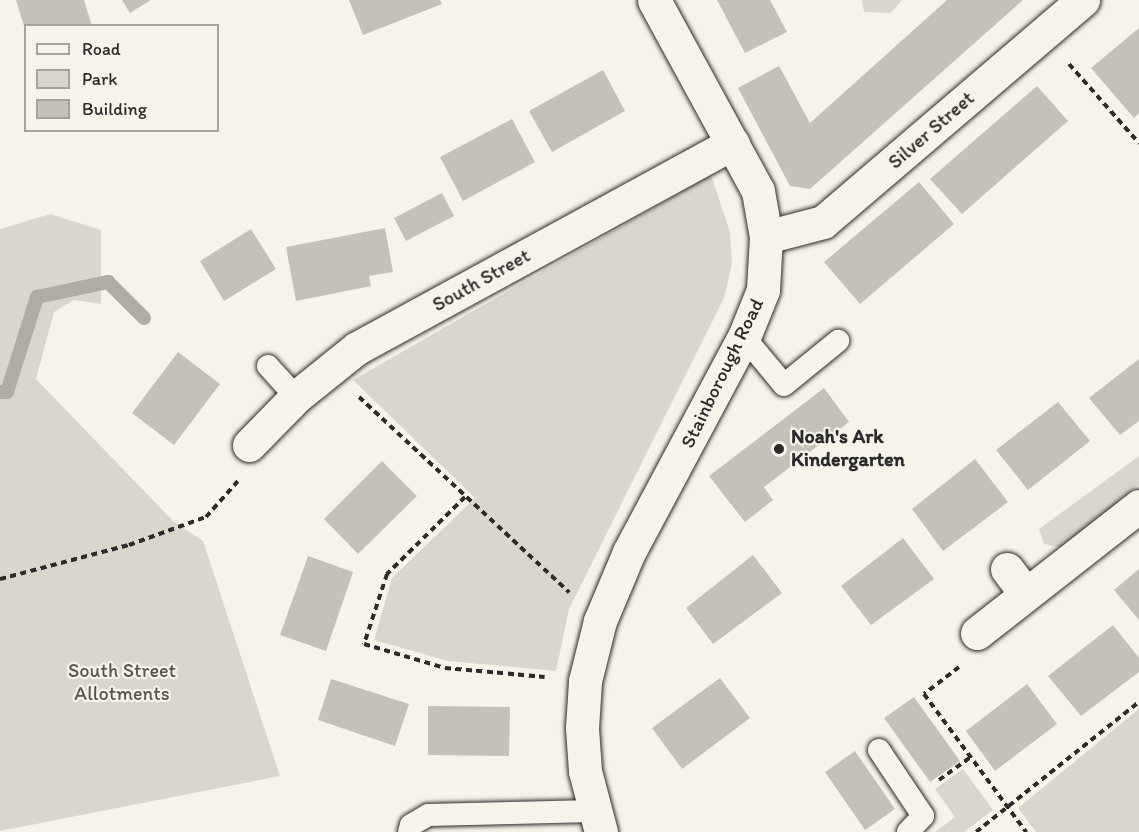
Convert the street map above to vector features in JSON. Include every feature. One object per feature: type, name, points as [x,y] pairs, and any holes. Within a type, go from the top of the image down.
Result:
[{"type":"street","name":"Stainborough Road","points":[[597,821],[585,771],[582,728],[585,681],[600,621],[629,552],[744,337],[763,290],[766,237],[758,191],[654,0]]},
{"type":"street","name":"Silver Street","points":[[766,237],[823,222],[1083,0]]},
{"type":"street","name":"South Street","points":[[249,445],[296,396],[327,369],[357,348],[733,143]]},
{"type":"street","points":[[977,633],[1139,506]]},
{"type":"street","points":[[1006,569],[1026,594]]},
{"type":"lane","points":[[744,337],[784,385],[838,341]]},
{"type":"lane","points":[[268,366],[296,396]]},
{"type":"lane","points":[[879,750],[914,798],[922,816],[908,832]]},
{"type":"lane","points":[[409,832],[411,825],[428,815],[597,821]]},
{"type":"path","points":[[1043,33],[1139,143]]},
{"type":"path","points":[[327,369],[600,621]]},
{"type":"path","points":[[0,579],[129,545],[206,517],[254,464],[249,445]]},
{"type":"path","points":[[465,497],[387,574],[364,644],[445,668],[585,681]]},
{"type":"path","points":[[977,633],[982,648],[924,694],[1026,832]]},
{"type":"path","points":[[976,832],[1139,702]]},
{"type":"path","points":[[914,798],[971,757]]},
{"type":"green space","points":[[862,0],[902,0],[891,13],[864,12]]},
{"type":"green space","points":[[711,175],[730,232],[732,264],[724,298],[569,609],[556,671],[448,661],[374,640],[392,578],[475,498],[353,380]]},
{"type":"green space","name":"South Street Allotments","points":[[50,214],[101,230],[101,304],[74,300],[54,312],[36,379],[173,521],[203,541],[280,776],[0,831],[0,229]]},
{"type":"green space","points":[[1139,456],[1139,484],[1063,548],[1044,544],[1039,529]]},
{"type":"green space","points":[[1139,709],[1139,832],[1036,832],[1018,808]]},
{"type":"green space","points":[[963,769],[993,810],[964,832],[935,832],[955,817],[935,789]]},
{"type":"building","points":[[16,0],[84,0],[91,24],[24,24],[24,26]]},
{"type":"building","points":[[122,0],[151,0],[130,13]]},
{"type":"building","points":[[349,0],[440,0],[442,4],[363,35]]},
{"type":"building","points":[[717,0],[770,0],[787,32],[745,53]]},
{"type":"building","points":[[947,0],[1023,0],[810,189],[790,186],[738,88],[779,66],[810,123]]},
{"type":"building","points":[[1139,28],[1139,113],[1134,118],[1091,68]]},
{"type":"building","points":[[603,70],[625,111],[552,152],[529,111]]},
{"type":"building","points":[[1037,86],[1068,121],[962,214],[930,179]]},
{"type":"building","points":[[512,119],[535,162],[463,201],[440,157]]},
{"type":"building","points":[[919,182],[954,224],[860,304],[824,262]]},
{"type":"building","points":[[442,193],[454,216],[406,241],[394,218]]},
{"type":"building","points":[[385,228],[393,272],[369,276],[371,286],[296,301],[286,247]]},
{"type":"building","points":[[251,229],[276,269],[224,301],[200,261]]},
{"type":"building","points":[[178,352],[220,384],[174,445],[132,413]]},
{"type":"building","points":[[1139,359],[1139,421],[1120,435],[1089,398]]},
{"type":"building","name":"Noah's Ark Kindergarten","points":[[824,388],[849,422],[764,487],[773,500],[745,522],[709,476]]},
{"type":"building","points":[[1058,402],[1090,441],[1028,490],[996,450]]},
{"type":"building","points":[[975,459],[1008,502],[943,551],[912,509]]},
{"type":"building","points":[[382,461],[417,496],[358,554],[324,519]]},
{"type":"building","points":[[903,538],[934,579],[871,625],[841,586]]},
{"type":"building","points":[[753,555],[782,593],[713,644],[686,608]]},
{"type":"building","points":[[308,556],[353,572],[326,651],[280,635]]},
{"type":"building","points":[[1139,569],[1139,620],[1114,590]]},
{"type":"building","points":[[1113,625],[1139,658],[1139,672],[1081,716],[1048,676]]},
{"type":"building","points":[[720,678],[750,718],[682,769],[652,728]]},
{"type":"building","points":[[331,679],[409,704],[395,746],[318,720]]},
{"type":"building","points":[[1027,684],[1057,724],[995,771],[966,731]]},
{"type":"building","points":[[914,697],[960,761],[930,782],[884,718]]},
{"type":"building","points":[[428,706],[510,707],[509,756],[428,755]]},
{"type":"building","points":[[855,751],[895,809],[865,830],[825,772]]},
{"type":"waterway","points":[[0,392],[7,392],[37,297],[108,282],[144,318]]},
{"type":"place","name":"Noah's Ark Kindergarten","points":[[779,449]]}]
